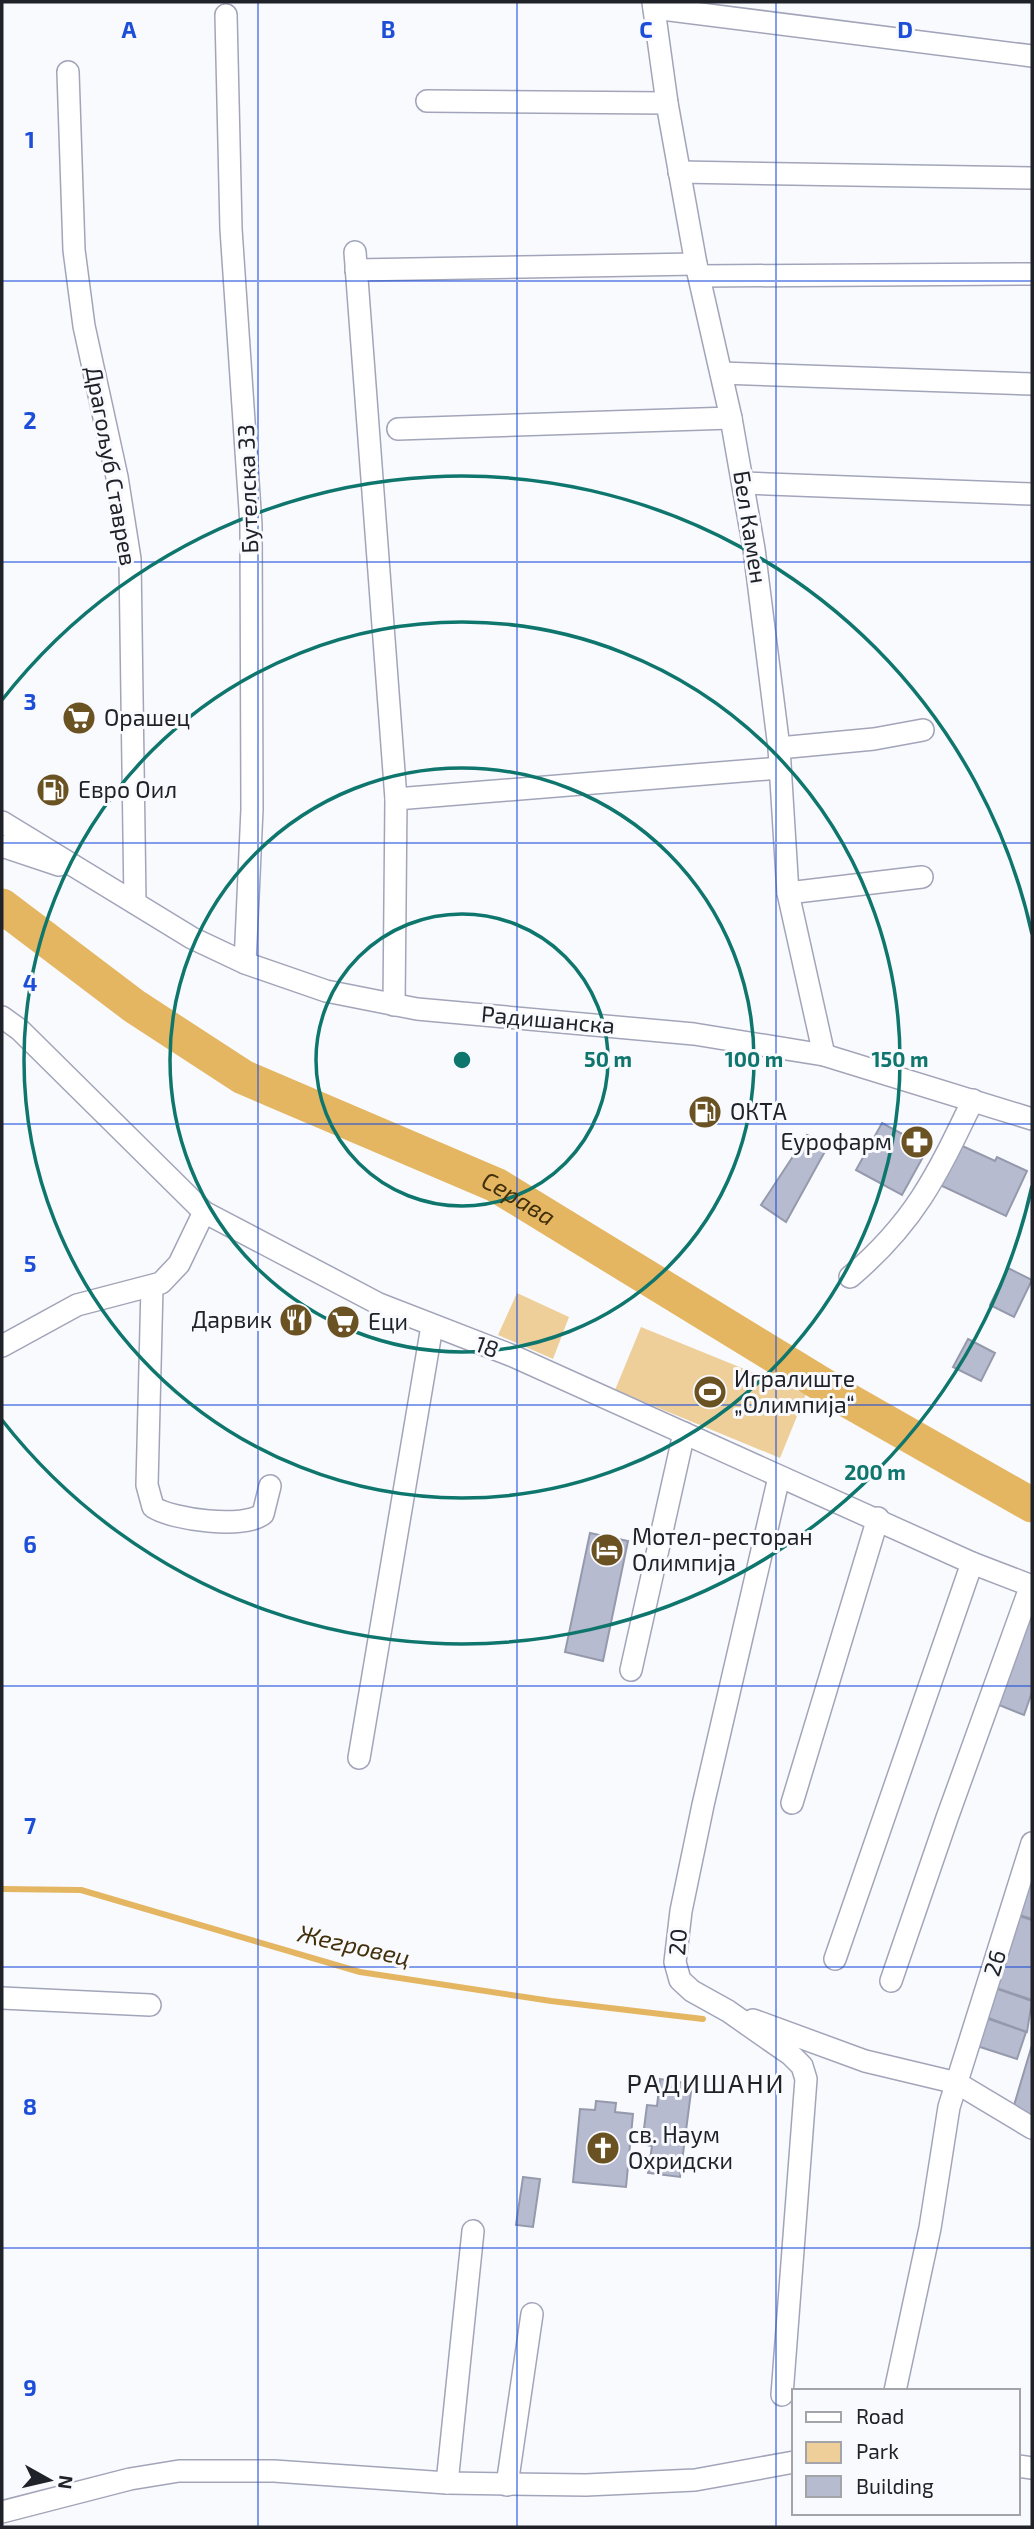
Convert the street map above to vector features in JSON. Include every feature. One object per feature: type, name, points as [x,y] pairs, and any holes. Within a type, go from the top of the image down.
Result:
[{"type":"street","points":[[653,5],[1032,57]]},
{"type":"street","name":"Бел Камен","points":[[653,5],[679,172],[743,482],[780,758],[788,893],[824,1055]]},
{"type":"street","name":"Бутелска 33","points":[[226,15],[231,229],[251,525],[252,809],[245,963]]},
{"type":"street","name":"Драгољуб Ставрев","points":[[68,72],[74,250],[85,326],[117,477],[130,559],[135,903]]},
{"type":"street","points":[[427,101],[667,103]]},
{"type":"street","points":[[679,172],[1032,178]]},
{"type":"street","points":[[394,1005],[396,799],[356,261],[698,270],[1032,274]]},
{"type":"street","points":[[721,373],[1032,384]]},
{"type":"street","points":[[398,429],[731,418]]},
{"type":"street","points":[[743,482],[1032,494]]},
{"type":"street","points":[[396,799],[780,758],[923,730]]},
{"type":"street","name":"Радишанска","points":[[2,822],[192,937],[245,963],[326,991],[394,1005],[694,1034],[824,1055],[1032,1119]]},
{"type":"street","name":"Радишанска","points":[[2,846],[81,872]]},
{"type":"street","points":[[788,893],[922,877]]},
{"type":"street","name":"18","points":[[2,1017],[20,1030],[204,1212],[337,1284],[432,1326],[596,1388],[779,1477],[878,1518],[972,1563],[1032,1586]]},
{"type":"street","points":[[850,1277],[886,1247],[916,1210],[946,1157],[973,1100]]},
{"type":"street","points":[[2,1346],[77,1305],[161,1283],[179,1264],[204,1212]]},
{"type":"street","points":[[152,1287],[147,1485],[153,1507],[167,1516],[244,1522],[263,1514],[270,1486]]},
{"type":"street","points":[[359,1758],[432,1326]]},
{"type":"street","points":[[631,1670],[684,1433]]},
{"type":"street","name":"20","points":[[779,1477],[703,1805],[681,1911],[675,1962],[680,1980],[692,1991],[728,2011],[802,2066],[806,2079],[782,2395]]},
{"type":"street","points":[[792,1803],[878,1518]]},
{"type":"street","points":[[835,1959],[972,1563]]},
{"type":"street","points":[[891,1981],[1032,1586]]},
{"type":"street","name":"26","points":[[895,2389],[930,2228],[949,2107],[1032,1843]]},
{"type":"street","points":[[2,1998],[150,2005]]},
{"type":"street","points":[[728,2011],[865,2061],[957,2083],[1032,2128]]},
{"type":"street","points":[[447,2483],[472,2231]]},
{"type":"street","points":[[506,2485],[532,2314]]},
{"type":"street","points":[[2,2512],[130,2479],[179,2471],[274,2471],[506,2485],[682,2481],[792,2462]]},
{"type":"green space","points":[[517,1293],[569,1317],[553,1359],[498,1335]]},
{"type":"green space","name":"Игралиште „Олимпија“","points":[[641,1327],[806,1394],[780,1458],[615,1390]]},
{"type":"building","points":[[882,1123],[928,1148],[902,1195],[856,1170]]},
{"type":"building","points":[[807,1135],[828,1146],[786,1222],[761,1205]]},
{"type":"building","points":[[958,1144],[995,1161],[997,1157],[1027,1171],[1006,1216],[940,1185]]},
{"type":"building","points":[[1008,1268],[1032,1280],[1014,1317],[990,1305]]},
{"type":"building","points":[[968,1339],[995,1353],[981,1381],[953,1367]]},
{"type":"building","points":[[590,1533],[628,1541],[603,1661],[565,1652]]},
{"type":"building","points":[[1032,1603],[1032,1692],[1024,1715],[994,1703]]},
{"type":"building","points":[[1032,1865],[1032,1919],[1016,1914]]},
{"type":"building","points":[[1015,1915],[1032,1920],[1032,2000],[993,1987]]},
{"type":"building","points":[[992,1987],[1032,2001],[1027,2032],[983,2016]]},
{"type":"building","points":[[983,2017],[1026,2032],[1017,2059],[974,2045]]},
{"type":"building","points":[[1032,2045],[1032,2123],[1012,2112]]},
{"type":"building","points":[[660,2079],[692,2084],[680,2177],[648,2173],[652,2146],[642,2144],[647,2105],[657,2106]]},
{"type":"building","name":"св. Наум Охридски","points":[[596,2101],[616,2103],[615,2112],[633,2114],[626,2187],[573,2182],[580,2109],[595,2110]]},
{"type":"building","points":[[523,2177],[540,2179],[533,2227],[516,2225]]},
{"type":"waterway","name":"Серава","points":[[2,906],[134,1006],[243,1077],[496,1185],[849,1401],[1032,1505]]},
{"type":"waterway","name":"Жегровец","points":[[2,1889],[81,1890],[360,1972],[551,2001],[703,2019]]},
{"type":"place","name":"Орашец","points":[[79,718]]},
{"type":"place","name":"Евро Оил","points":[[53,790]]},
{"type":"place","name":"ОКТА","points":[[705,1112]]},
{"type":"place","name":"Еурофарм","points":[[917,1142]]},
{"type":"place","name":"Дарвик","points":[[296,1320]]},
{"type":"place","name":"Еци","points":[[343,1322]]},
{"type":"place","name":"Игралиште „Олимпија“","points":[[710,1392]]},
{"type":"place","name":"Мотел-ресторан Олимпија","points":[[607,1550]]},
{"type":"place","name":"св. Наум Охридски","points":[[603,2148]]},
{"type":"district","name":"РАДИШАНИ","points":[[706,2084]]}]
